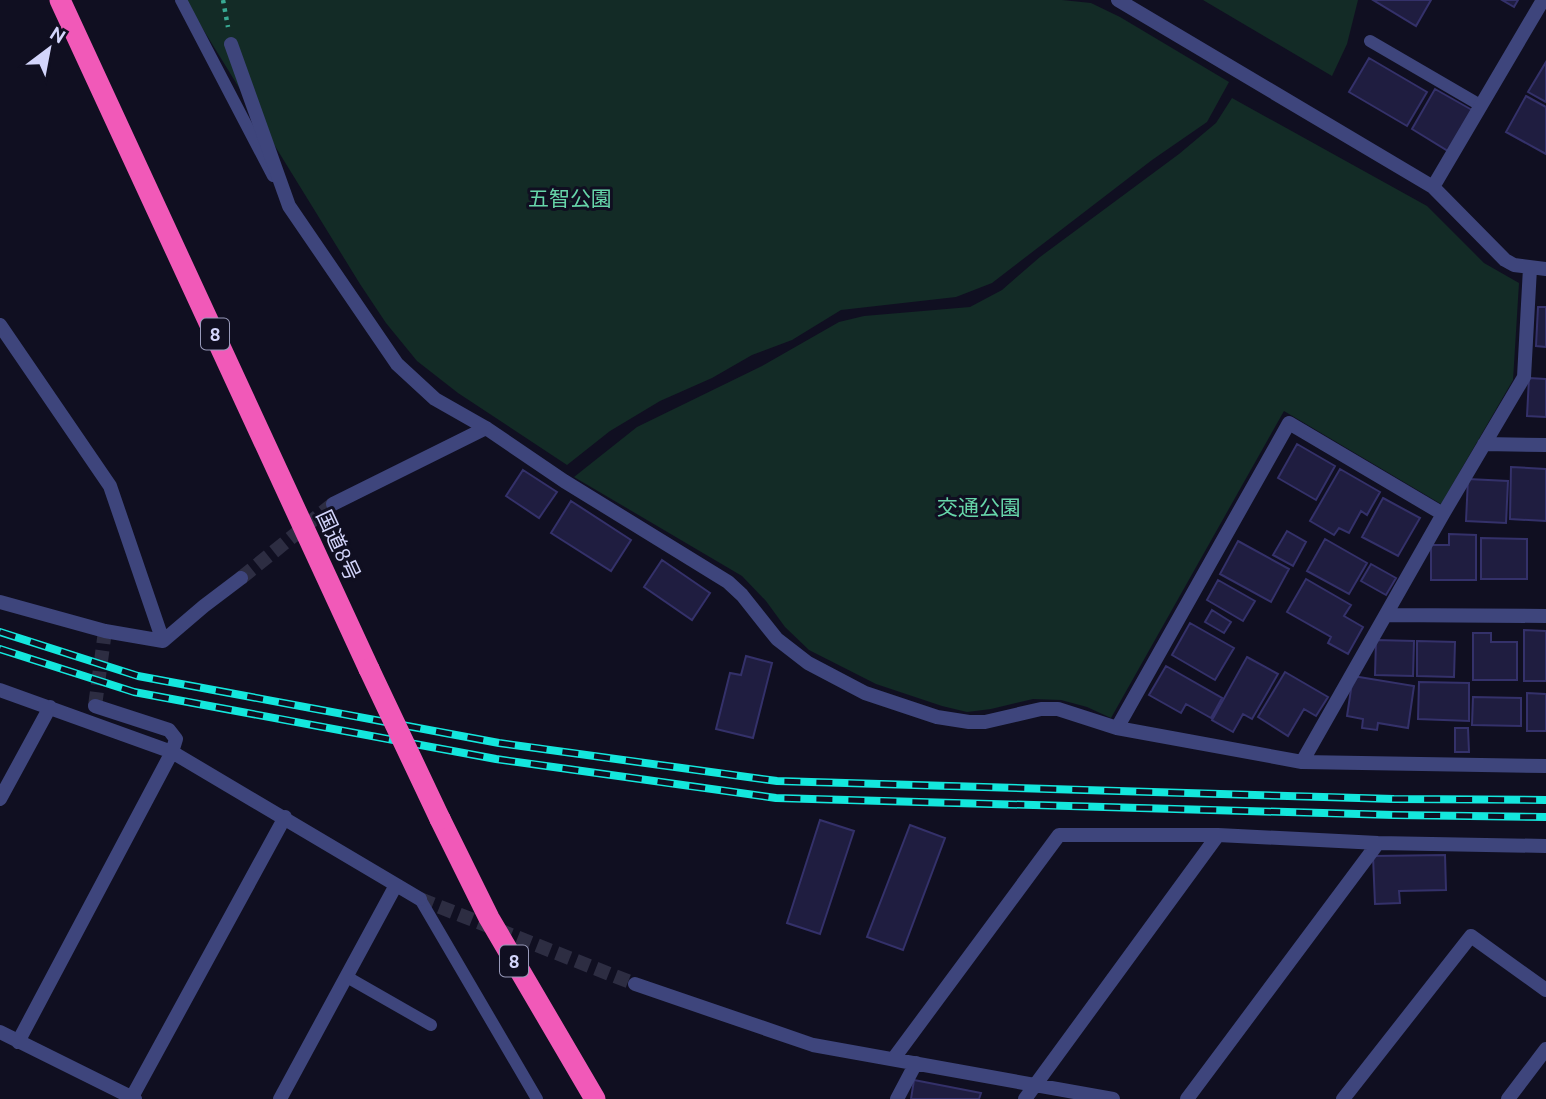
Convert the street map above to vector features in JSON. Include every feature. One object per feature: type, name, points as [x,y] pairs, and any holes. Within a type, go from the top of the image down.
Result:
[{"type":"highway","name":"国道8号","points":[[60,0],[440,819],[489,918],[595,1099]]},
{"type":"street","points":[[1118,0],[1433,187],[1498,255],[1514,265],[1546,269]]},
{"type":"street","points":[[1433,187],[1543,0]]},
{"type":"street","points":[[231,44],[289,205],[397,364],[435,399],[486,428],[564,481],[728,582],[742,595],[777,639],[807,663],[865,693],[914,711],[954,720],[985,722],[1041,709],[1058,709],[1117,728],[1302,762],[1546,766]]},
{"type":"street","points":[[1302,762],[1524,377],[1530,268]]},
{"type":"street","points":[[0,325],[110,486],[163,641]]},
{"type":"street","points":[[1117,728],[1289,423],[1443,514]]},
{"type":"street","points":[[333,504],[486,428]]},
{"type":"street","points":[[1484,443],[1546,445]]},
{"type":"street","points":[[163,641],[241,578]]},
{"type":"street","points":[[0,602],[105,631],[163,641]]},
{"type":"street","points":[[1386,615],[1546,616]]},
{"type":"street","points":[[0,690],[172,752],[420,899]]},
{"type":"street","points":[[18,1042],[177,739],[169,730],[95,706]]},
{"type":"street","points":[[0,799],[50,707]]},
{"type":"street","points":[[0,1032],[133,1098],[285,817]]},
{"type":"street","points":[[894,1058],[1059,835],[1218,835],[1378,843],[1546,846]]},
{"type":"street","points":[[1025,1099],[1218,835]]},
{"type":"street","points":[[1187,1099],[1378,843]]},
{"type":"street","points":[[280,1099],[396,885]]},
{"type":"street","points":[[1343,1099],[1471,936],[1546,990]]},
{"type":"street","points":[[635,984],[813,1045],[1112,1099]]},
{"type":"street","points":[[1508,1099],[1546,1049]]},
{"type":"street","points":[[897,1099],[916,1062]]},
{"type":"lane","points":[[181,0],[289,205]]},
{"type":"lane","points":[[1370,41],[1480,105]]},
{"type":"lane","points":[[420,899],[537,1099]]},
{"type":"lane","points":[[347,977],[431,1025]]},
{"type":"path","points":[[223,0],[231,44]]},
{"type":"green space","name":"五智公園","points":[[185,0],[1062,0],[1091,3],[1120,17],[1229,82],[1207,122],[1152,160],[992,283],[956,297],[841,310],[792,340],[752,355],[712,378],[660,401],[610,431],[567,465],[458,393],[417,361],[386,323],[360,284]]},
{"type":"green space","points":[[1203,0],[1358,0],[1347,44],[1332,76]]},
{"type":"green space","name":"交通公園","points":[[1232,98],[1427,206],[1484,263],[1519,283],[1513,380],[1441,504],[1284,411],[1111,718],[1087,707],[1061,700],[1033,699],[967,712],[876,684],[809,650],[785,627],[766,601],[742,576],[574,477],[637,427],[762,366],[839,322],[864,316],[970,307],[1002,290],[1040,257],[1179,154],[1216,123]]},
{"type":"building","points":[[1373,0],[1431,0],[1416,26]]},
{"type":"building","points":[[1502,0],[1518,0],[1514,7]]},
{"type":"building","points":[[1369,58],[1427,92],[1407,126],[1349,92]]},
{"type":"building","points":[[1546,62],[1546,102],[1528,92]]},
{"type":"building","points":[[1435,89],[1472,110],[1448,151],[1412,129]]},
{"type":"building","points":[[1526,96],[1546,107],[1546,154],[1506,132]]},
{"type":"building","points":[[1538,307],[1546,307],[1546,347],[1536,346]]},
{"type":"building","points":[[1529,378],[1546,379],[1546,417],[1527,416]]},
{"type":"building","points":[[1297,444],[1335,466],[1316,500],[1278,478]]},
{"type":"building","points":[[1511,467],[1546,469],[1546,521],[1510,519]]},
{"type":"building","points":[[1340,469],[1380,492],[1367,515],[1361,511],[1349,533],[1339,528],[1334,535],[1310,521]]},
{"type":"building","points":[[523,470],[557,492],[539,518],[506,496]]},
{"type":"building","points":[[1468,479],[1508,481],[1506,523],[1466,521]]},
{"type":"building","points":[[1383,498],[1420,518],[1398,556],[1362,537]]},
{"type":"building","points":[[571,501],[631,540],[611,571],[551,533]]},
{"type":"building","points":[[1287,531],[1306,542],[1293,566],[1273,555]]},
{"type":"building","points":[[1449,534],[1476,535],[1476,580],[1431,580],[1431,545],[1449,545]]},
{"type":"building","points":[[1481,538],[1527,539],[1527,579],[1481,579]]},
{"type":"building","points":[[1325,539],[1367,563],[1349,594],[1307,571]]},
{"type":"building","points":[[1238,541],[1289,569],[1271,602],[1220,574]]},
{"type":"building","points":[[662,560],[710,593],[692,620],[644,587]]},
{"type":"building","points":[[1371,564],[1396,578],[1386,595],[1361,581]]},
{"type":"building","points":[[1306,579],[1351,605],[1344,616],[1363,627],[1348,654],[1328,643],[1331,637],[1287,612]]},
{"type":"building","points":[[1218,580],[1255,601],[1243,621],[1207,600]]},
{"type":"building","points":[[1212,610],[1231,622],[1224,633],[1205,622]]},
{"type":"building","points":[[1190,623],[1234,648],[1215,680],[1172,655]]},
{"type":"building","points":[[1524,630],[1546,631],[1546,681],[1524,681]]},
{"type":"building","points":[[1473,633],[1491,633],[1491,642],[1517,642],[1517,680],[1473,680]]},
{"type":"building","points":[[1376,640],[1414,641],[1413,676],[1375,675]]},
{"type":"building","points":[[1417,641],[1455,642],[1454,677],[1417,676]]},
{"type":"building","points":[[746,656],[772,663],[753,738],[716,729],[730,673],[741,675]]},
{"type":"building","points":[[1247,657],[1278,674],[1252,719],[1243,714],[1233,732],[1212,720]]},
{"type":"building","points":[[1166,666],[1222,698],[1211,718],[1186,704],[1181,713],[1149,695]]},
{"type":"building","points":[[1285,672],[1328,697],[1316,716],[1304,709],[1288,736],[1258,717]]},
{"type":"building","points":[[1353,676],[1414,686],[1408,728],[1378,723],[1377,730],[1362,728],[1363,719],[1347,716]]},
{"type":"building","points":[[1419,682],[1469,683],[1469,721],[1418,719]]},
{"type":"building","points":[[1527,693],[1546,694],[1546,731],[1527,731]]},
{"type":"building","points":[[1473,697],[1521,698],[1521,726],[1472,725]]},
{"type":"building","points":[[1455,728],[1468,728],[1469,752],[1455,752]]},
{"type":"building","points":[[820,820],[854,831],[820,934],[787,923]]},
{"type":"building","points":[[910,825],[945,838],[903,950],[867,937]]},
{"type":"building","points":[[1445,855],[1446,890],[1399,891],[1400,903],[1375,904],[1373,856]]},
{"type":"building","points":[[914,1080],[981,1093],[979,1099],[911,1099]]},
{"type":"tunnel","points":[[241,578],[333,504]]},
{"type":"tunnel","points":[[95,706],[105,631]]},
{"type":"tunnel","points":[[420,899],[635,984]]},
{"type":"railway","points":[[0,632],[138,676],[499,743],[777,781],[1394,799],[1546,800]]},
{"type":"railway","points":[[0,649],[134,692],[496,759],[776,798],[1546,817]]}]
